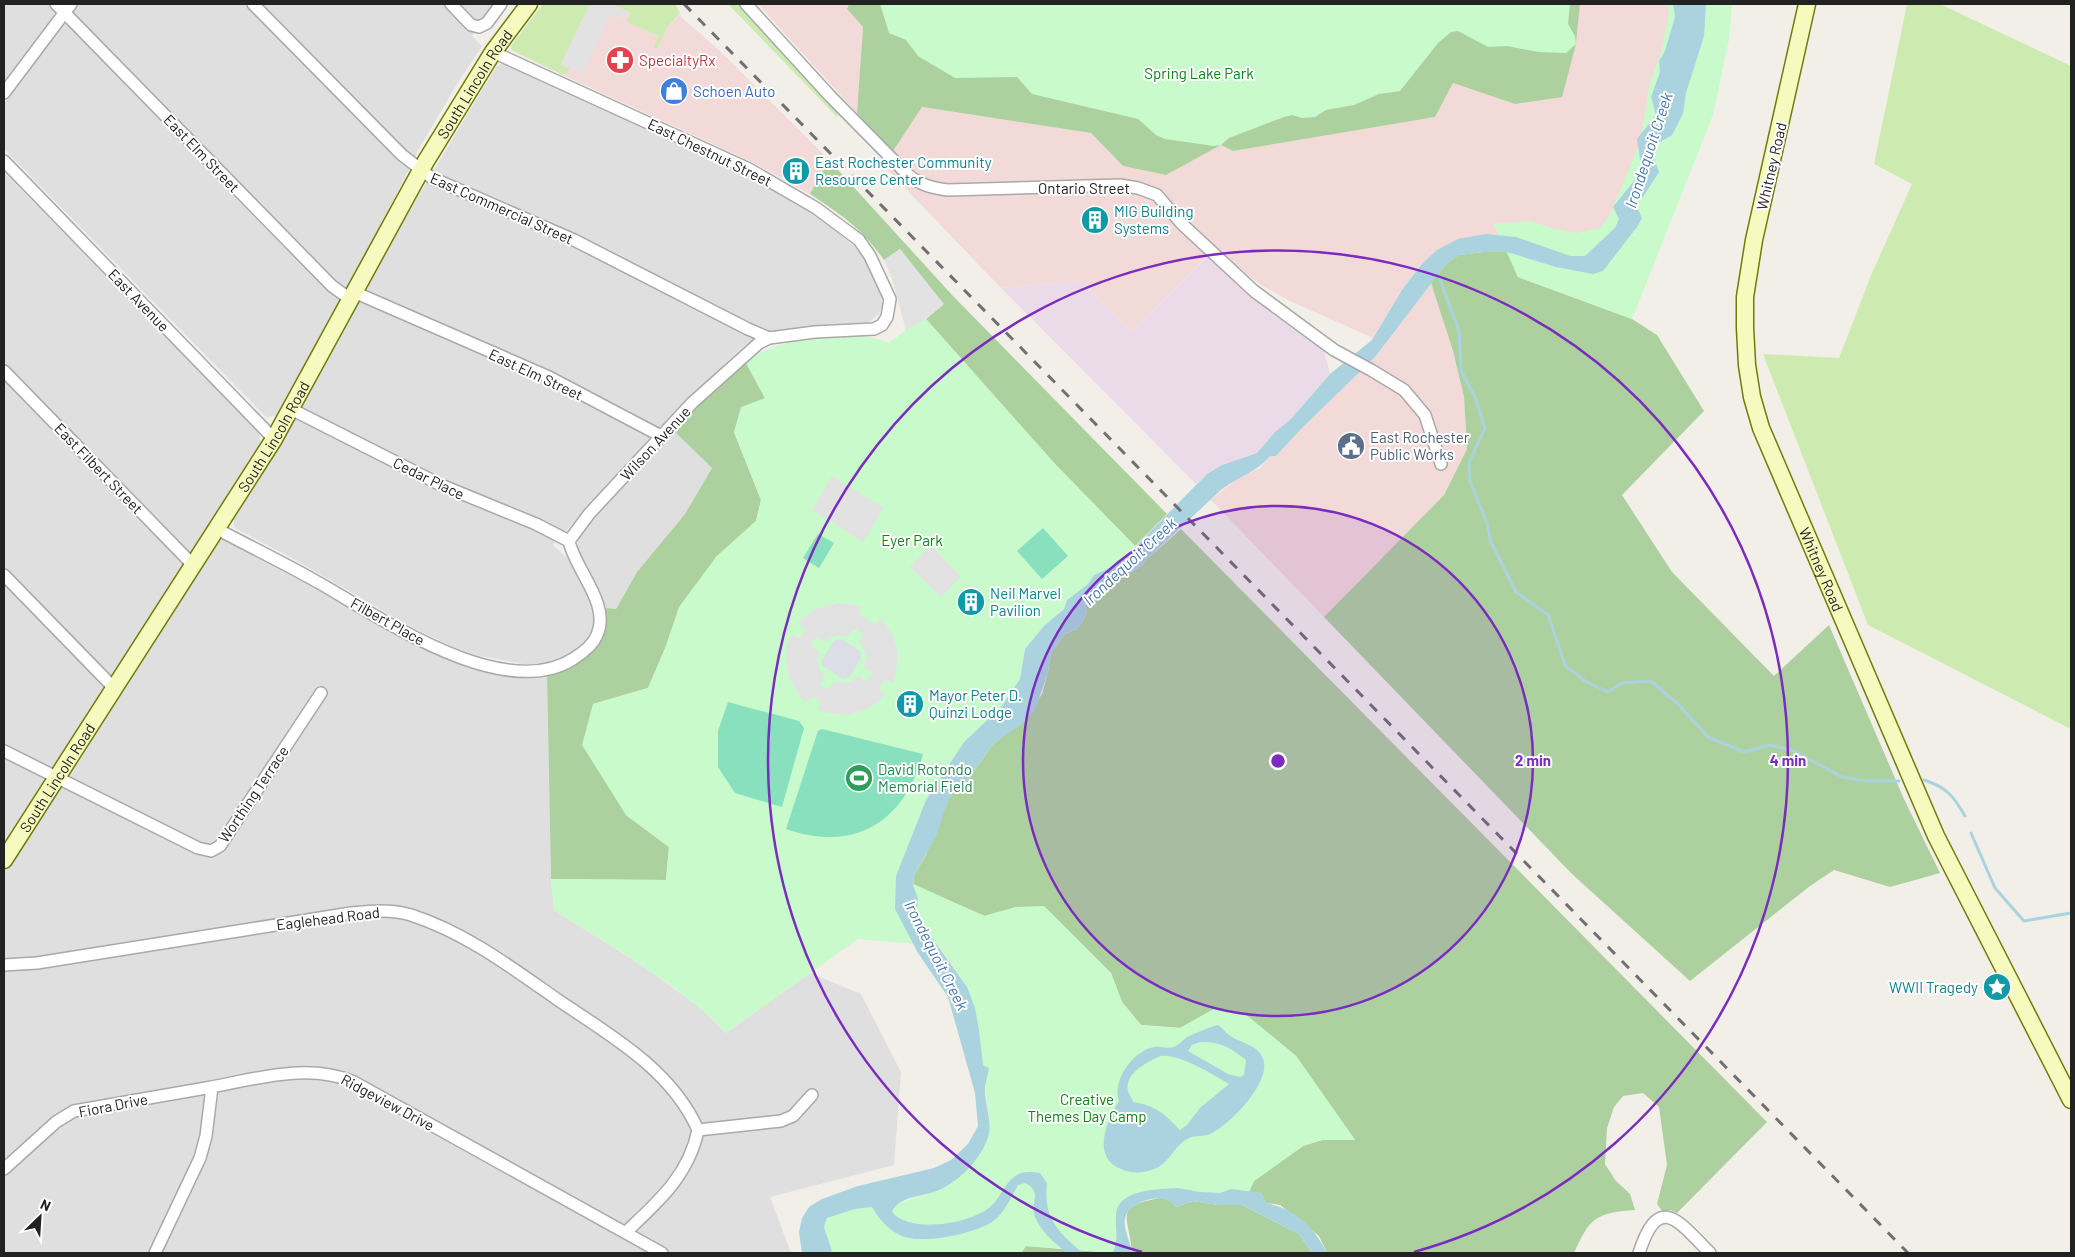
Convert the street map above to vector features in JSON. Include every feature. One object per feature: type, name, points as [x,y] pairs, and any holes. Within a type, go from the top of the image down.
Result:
[{"type":"main road","name":"South Lincoln Road","points":[[4,860],[274,438],[421,170],[493,52],[529,4]]},
{"type":"main road","name":"Whitney Road","points":[[1807,4],[1749,265],[1745,328],[1752,396],[1761,428],[1936,836],[2071,1100]]},
{"type":"street","name":"East Elm Street","points":[[56,4],[68,8],[332,286],[549,378],[661,436]]},
{"type":"street","name":"East Commercial Street","points":[[253,4],[402,155],[432,178],[574,240],[769,338]]},
{"type":"street","points":[[450,4],[471,25],[479,28],[487,23],[501,4]]},
{"type":"street","name":"Ontario Street","points":[[746,4],[830,96],[913,179],[928,187],[948,190],[1120,185],[1138,188],[1157,195],[1204,246],[1254,291],[1291,320],[1342,354],[1404,390],[1424,416],[1441,464]]},
{"type":"street","points":[[4,93],[68,8]]},
{"type":"street","name":"East Chestnut Street","points":[[493,52],[749,169],[816,208],[859,240],[870,256],[890,299],[887,317],[882,325]]},
{"type":"street","name":"East Avenue","points":[[4,161],[274,438]]},
{"type":"street","name":"Wilson Avenue","points":[[569,540],[589,514],[692,403],[727,370],[759,344],[769,338],[815,332],[874,329],[882,325]]},
{"type":"street","name":"East Filbert Street","points":[[4,371],[193,565]]},
{"type":"street","name":"Cedar Place","points":[[291,409],[441,485],[569,540]]},
{"type":"street","name":"Filbert Place","points":[[217,529],[288,565],[414,636],[461,659],[485,667],[516,672],[556,668],[578,656],[597,635],[600,619],[597,602],[591,586],[571,553],[569,540]]},
{"type":"street","points":[[4,575],[115,689]]},
{"type":"street","name":"Worthing Terrace","points":[[58,777],[198,848],[211,851],[216,849],[321,693]]},
{"type":"street","points":[[4,751],[58,777]]},
{"type":"street","name":"Eaglehead Road","points":[[4,965],[37,963],[350,913],[388,911],[409,914],[464,936],[630,1049],[676,1093],[690,1112],[698,1130]]},
{"type":"street","name":"Ridgeview Drive","points":[[212,1088],[297,1073],[333,1074],[344,1078],[388,1100],[662,1253]]},
{"type":"street","points":[[156,1253],[200,1158],[206,1136],[212,1088]]},
{"type":"street","name":"Fiora Drive","points":[[4,1169],[56,1122],[74,1111],[212,1088]]},
{"type":"street","points":[[626,1232],[672,1187],[695,1146],[698,1130],[781,1121],[793,1116],[812,1096]]},
{"type":"street","points":[[1639,1253],[1651,1225],[1663,1217],[1669,1217],[1680,1222],[1710,1253]]},
{"type":"shaded area","points":[[4,4],[48,4],[54,12],[53,17],[4,83]]},
{"type":"shaded area","points":[[79,4],[497,4],[472,36],[482,46],[420,147],[374,239],[279,414],[276,416],[267,417],[264,415],[4,149],[4,103]]},
{"type":"shaded area","points":[[590,4],[612,4],[631,13],[628,22],[659,36],[657,48],[666,29],[679,15],[721,52],[829,160],[810,194],[752,162],[563,75],[567,73]]},
{"type":"shaded area","points":[[590,4],[612,4],[627,11],[623,20],[610,14],[583,74],[561,64]]},
{"type":"shaded area","points":[[758,4],[849,4],[847,9],[863,27],[857,113]]},
{"type":"shaded area","points":[[1580,4],[1673,4],[1639,158],[1619,219],[1606,237],[1516,237],[1421,265],[1402,290],[1373,338],[1290,301],[1258,283],[1215,248],[1131,332],[1081,281],[1001,288],[883,165],[921,107],[1091,133],[1123,166],[1166,175],[1221,145],[1233,151],[1435,117],[1453,83],[1515,104],[1576,44]]},
{"type":"shaded area","points":[[503,64],[694,150],[777,192],[802,207],[853,245],[865,259],[881,295],[882,306],[879,314],[869,322],[777,330],[756,338],[740,349],[665,422],[553,545],[568,559],[595,610],[595,625],[591,637],[581,649],[558,660],[528,665],[476,655],[451,646],[409,626],[299,562],[235,528],[233,519],[277,449],[372,274],[477,98],[497,66]]},
{"type":"shaded area","points":[[4,172],[258,431],[261,444],[4,847]]},
{"type":"shaded area","points":[[900,249],[944,304],[924,320],[906,330],[892,278],[884,260]]},
{"type":"shaded area","points":[[1207,257],[1249,294],[1324,350],[1330,374],[1291,419],[1275,432],[1257,453],[1222,465],[1207,474],[1196,484],[1001,288],[1081,281],[1131,332]]},
{"type":"shaded area","points":[[1431,283],[1453,351],[1464,397],[1467,449],[1444,495],[1324,617],[1211,500],[1235,480],[1260,468],[1270,456],[1276,456],[1375,357]]},
{"type":"shaded area","points":[[672,429],[712,468],[685,514],[637,572],[616,609],[605,608],[577,554],[579,536]]},
{"type":"shaded area","points":[[832,476],[884,508],[863,542],[812,510]]},
{"type":"shaded area","points":[[226,538],[399,634],[525,676],[547,675],[551,879],[554,910],[644,967],[702,1009],[726,1033],[810,973],[861,994],[901,1072],[894,1165],[770,1197],[791,1253],[4,1253],[4,873],[217,542]]},
{"type":"shaded area","points":[[930,545],[961,576],[941,597],[910,567]]},
{"type":"shaded area","points":[[839,603],[861,606],[860,615],[875,624],[881,619],[892,633],[898,653],[896,674],[893,683],[885,680],[880,686],[880,689],[885,694],[869,708],[848,715],[818,710],[821,703],[815,697],[810,698],[806,702],[801,698],[789,677],[786,661],[787,645],[790,637],[791,635],[799,638],[804,632],[804,628],[798,623],[816,609]],"holes":[[[857,629],[863,635],[859,642],[866,656],[864,667],[871,671],[872,675],[865,681],[859,676],[851,682],[834,682],[829,689],[824,688],[820,684],[825,676],[819,668],[817,661],[819,651],[812,647],[813,641],[817,637],[825,642],[834,636],[850,636],[852,631]]]},
{"type":"shaded area","points":[[841,639],[860,651],[861,658],[849,677],[843,679],[823,666],[822,660],[834,641]]},
{"type":"green space","points":[[543,4],[590,4],[561,64],[570,68],[563,75],[511,50],[511,46]]},
{"type":"green space","points":[[612,4],[675,4],[680,13],[666,29],[657,49],[654,47],[659,36],[627,22],[631,13]]},
{"type":"green space","points":[[728,4],[738,4],[828,96],[838,112],[837,117]]},
{"type":"green space","name":"Spring Lake Park","points":[[849,4],[1580,4],[1576,44],[1562,97],[1515,104],[1453,83],[1435,117],[1233,151],[1221,145],[1166,175],[1123,166],[1091,133],[922,107],[891,154],[857,113],[863,27],[847,9]]},
{"type":"green space","name":"Spring Lake Park","points":[[880,4],[1570,4],[1568,24],[1575,36],[1576,44],[1566,53],[1538,52],[1507,46],[1488,47],[1458,31],[1451,32],[1438,43],[1400,91],[1379,94],[1354,105],[1326,110],[1315,117],[1302,118],[1292,115],[1284,117],[1229,138],[1221,145],[1214,146],[1165,139],[1156,135],[1138,119],[1032,94],[1017,77],[955,78],[918,56],[906,40],[889,33]]},
{"type":"green space","points":[[1667,4],[1732,4],[1729,39],[1713,115],[1632,319],[1518,277],[1494,224],[1530,221],[1555,229],[1577,233],[1600,228],[1610,215],[1640,142],[1650,83],[1661,53],[1669,12]]},
{"type":"green space","points":[[1907,4],[1940,4],[2071,66],[2071,729],[1868,625],[1763,354],[1839,358],[1872,273],[1912,184],[1874,164]]},
{"type":"green space","points":[[829,160],[953,296],[1167,514],[1135,546],[1055,464],[926,319],[943,305],[900,249],[884,260],[851,223],[810,194]]},
{"type":"green space","points":[[1507,252],[1518,277],[1632,319],[1657,335],[1704,411],[1622,495],[1672,572],[1774,676],[1829,625],[1904,799],[1940,873],[1890,887],[1834,870],[1810,886],[1690,981],[1572,874],[1324,617],[1444,495],[1467,449],[1464,397],[1453,351],[1431,283],[1446,264],[1459,255]]},
{"type":"green space","points":[[926,319],[1055,464],[1135,546],[1110,568],[1094,575],[1088,584],[1067,600],[1064,608],[1025,649],[1020,679],[1002,706],[964,742],[926,800],[896,876],[984,916],[1016,907],[1044,906],[1111,973],[1122,1002],[1141,1025],[1180,1028],[1214,1009],[1245,1014],[1296,1056],[1355,1140],[1322,1140],[1303,1146],[1254,1181],[1249,1192],[1231,1189],[1220,1193],[1200,1192],[1178,1188],[1125,1198],[1116,1227],[1118,1242],[1113,1253],[1026,1246],[1021,1253],[829,1253],[832,1251],[824,1227],[827,1218],[855,1209],[897,1204],[940,1189],[989,1119],[985,1086],[989,1068],[983,1065],[967,987],[939,946],[858,939],[726,1033],[666,982],[554,910],[551,879],[666,880],[669,847],[626,815],[582,745],[593,704],[648,688],[664,651],[679,607],[716,557],[756,521],[761,500],[734,432],[741,407],[765,398],[745,361],[777,346],[816,337],[855,335],[889,343],[906,330]]},
{"type":"green space","points":[[745,361],[765,398],[734,432],[761,500],[756,521],[716,557],[664,651],[648,688],[593,704],[626,815],[669,847],[666,880],[551,879],[547,675],[582,660],[598,645],[603,635],[605,608],[616,609],[637,572],[685,514],[712,468],[672,429]]},
{"type":"green space","points":[[1043,528],[1068,556],[1042,579],[1017,551]]},
{"type":"green space","points":[[1181,529],[1767,1122],[1677,1213],[1670,1210],[1663,1212],[1657,1204],[1667,1165],[1659,1107],[1643,1093],[1623,1096],[1614,1107],[1607,1128],[1605,1164],[1616,1181],[1630,1194],[1635,1210],[1611,1213],[1596,1220],[1585,1232],[1574,1253],[1327,1253],[1319,1236],[1280,1205],[1266,1203],[1261,1193],[1249,1192],[1254,1181],[1303,1146],[1322,1140],[1355,1140],[1296,1056],[1245,1014],[1214,1009],[1180,1028],[1141,1025],[1122,1002],[1111,973],[1016,907],[985,916],[913,885],[914,875],[926,855],[948,800],[953,793],[963,787],[993,744],[1024,721],[1042,694],[1051,653],[1065,634],[1077,629],[1083,621],[1087,611],[1085,606],[1088,601],[1099,596],[1117,579],[1139,568]]},
{"type":"green space","points":[[818,534],[834,543],[819,568],[803,558]]},
{"type":"green space","points":[[728,702],[799,721],[804,728],[782,807],[735,793],[718,767],[718,731]]},
{"type":"green space","name":"David Rotondo Memorial Field","points":[[822,729],[923,754],[914,778],[903,798],[889,814],[873,826],[855,834],[834,837],[811,835],[786,829],[818,731]]},
{"type":"green space","points":[[1161,1198],[1170,1200],[1176,1207],[1193,1201],[1218,1205],[1242,1205],[1299,1234],[1312,1253],[1132,1253],[1127,1222],[1129,1210],[1145,1201]]},
{"type":"green space","points":[[1026,1246],[1112,1253],[1021,1253]]},
{"type":"water","name":"Irondequoit Creek","points":[[1673,4],[1706,4],[1704,36],[1686,93],[1683,114],[1672,135],[1653,146],[1652,153],[1659,172],[1643,197],[1636,198],[1634,201],[1642,218],[1603,271],[1593,274],[1556,267],[1507,252],[1483,252],[1460,255],[1446,264],[1375,357],[1276,456],[1270,456],[1265,462],[1222,489],[1139,568],[1117,579],[1099,596],[1088,601],[1085,605],[1087,611],[1083,621],[1077,629],[1065,634],[1051,653],[1048,672],[1035,710],[1022,724],[993,744],[963,787],[953,793],[948,800],[936,837],[914,875],[913,885],[918,899],[917,911],[925,928],[967,987],[975,1008],[983,1065],[989,1068],[985,1087],[990,1127],[983,1148],[968,1170],[939,1190],[913,1197],[900,1203],[892,1212],[901,1219],[912,1223],[926,1225],[955,1222],[981,1213],[990,1207],[1007,1184],[1020,1173],[1040,1173],[1047,1183],[1047,1206],[1054,1223],[1066,1238],[1083,1253],[1067,1253],[1045,1232],[1035,1217],[1034,1190],[1025,1183],[1018,1185],[1006,1207],[997,1218],[966,1233],[937,1238],[911,1238],[897,1234],[888,1227],[872,1207],[855,1209],[827,1218],[824,1227],[832,1251],[829,1253],[802,1253],[799,1232],[802,1218],[809,1207],[822,1199],[858,1186],[934,1168],[951,1160],[968,1144],[978,1126],[975,1093],[948,997],[918,953],[895,909],[896,876],[926,800],[964,742],[1002,706],[1020,679],[1025,649],[1044,626],[1064,609],[1067,600],[1088,584],[1094,575],[1110,568],[1132,550],[1207,474],[1222,465],[1257,453],[1275,432],[1291,419],[1330,374],[1372,340],[1402,290],[1421,265],[1437,250],[1458,239],[1486,234],[1516,237],[1570,256],[1585,256],[1615,228],[1619,219],[1613,207],[1642,171],[1637,139],[1656,115],[1651,97],[1660,72],[1659,61],[1665,51],[1675,17]]},
{"type":"water","points":[[1218,1025],[1229,1035],[1259,1051],[1262,1056],[1264,1071],[1247,1102],[1229,1121],[1212,1133],[1196,1136],[1182,1142],[1159,1167],[1142,1172],[1133,1172],[1125,1171],[1112,1163],[1106,1156],[1104,1138],[1110,1118],[1119,1101],[1118,1093],[1121,1076],[1132,1060],[1146,1050],[1154,1047],[1169,1048],[1178,1045],[1188,1037]],"holes":[[[1200,1042],[1219,1044],[1241,1056],[1246,1060],[1244,1075],[1240,1077],[1228,1074],[1188,1051],[1192,1045]],[[1160,1056],[1168,1056],[1186,1061],[1229,1084],[1200,1108],[1187,1125],[1180,1130],[1159,1111],[1133,1102],[1128,1091],[1128,1085],[1133,1074]]]},
{"type":"water","points":[[1178,1188],[1200,1192],[1220,1193],[1231,1189],[1261,1193],[1266,1203],[1286,1210],[1303,1220],[1316,1235],[1327,1253],[1312,1253],[1299,1234],[1242,1205],[1218,1205],[1193,1201],[1176,1207],[1168,1200],[1155,1199],[1136,1205],[1127,1213],[1125,1227],[1132,1253],[1113,1253],[1116,1239],[1116,1215],[1118,1206],[1123,1200],[1140,1192]]},
{"type":"waterway","points":[[1437,271],[1459,331],[1461,371],[1475,397],[1485,428],[1469,463],[1470,481],[1487,523],[1490,540],[1516,592],[1548,615],[1565,665],[1585,681],[1608,692],[1622,683],[1651,681],[1678,704],[1708,737],[1744,752],[1769,745],[1794,751],[1842,777],[1865,781],[1899,781]]},
{"type":"waterway","points":[[1924,780],[1948,793],[1957,802],[1965,816]]},
{"type":"waterway","points":[[1971,833],[1995,888],[2024,921],[2071,913]]},
{"type":"railway","points":[[684,4],[1908,1253]]},
{"type":"place","name":"SpecialtyRx","points":[[620,60]]},
{"type":"place","name":"Schoen Auto","points":[[674,91]]},
{"type":"place","name":"East Rochester Community Resource Center","points":[[796,171]]},
{"type":"place","name":"MIG Building Systems","points":[[1095,220]]},
{"type":"place","name":"East Rochester Public Works","points":[[1351,446]]},
{"type":"place","name":"Neil Marvel Pavilion","points":[[971,602]]},
{"type":"place","name":"Mayor Peter D. Quinzi Lodge","points":[[910,704]]},
{"type":"place","name":"David Rotondo Memorial Field","points":[[859,778]]},
{"type":"place","name":"WWII Tragedy","points":[[1997,987]]},
{"type":"park label","name":"Eyer Park","points":[[912,540]]},
{"type":"park label","name":"Creative Themes Day Camp","points":[[1087,1108]]}]
